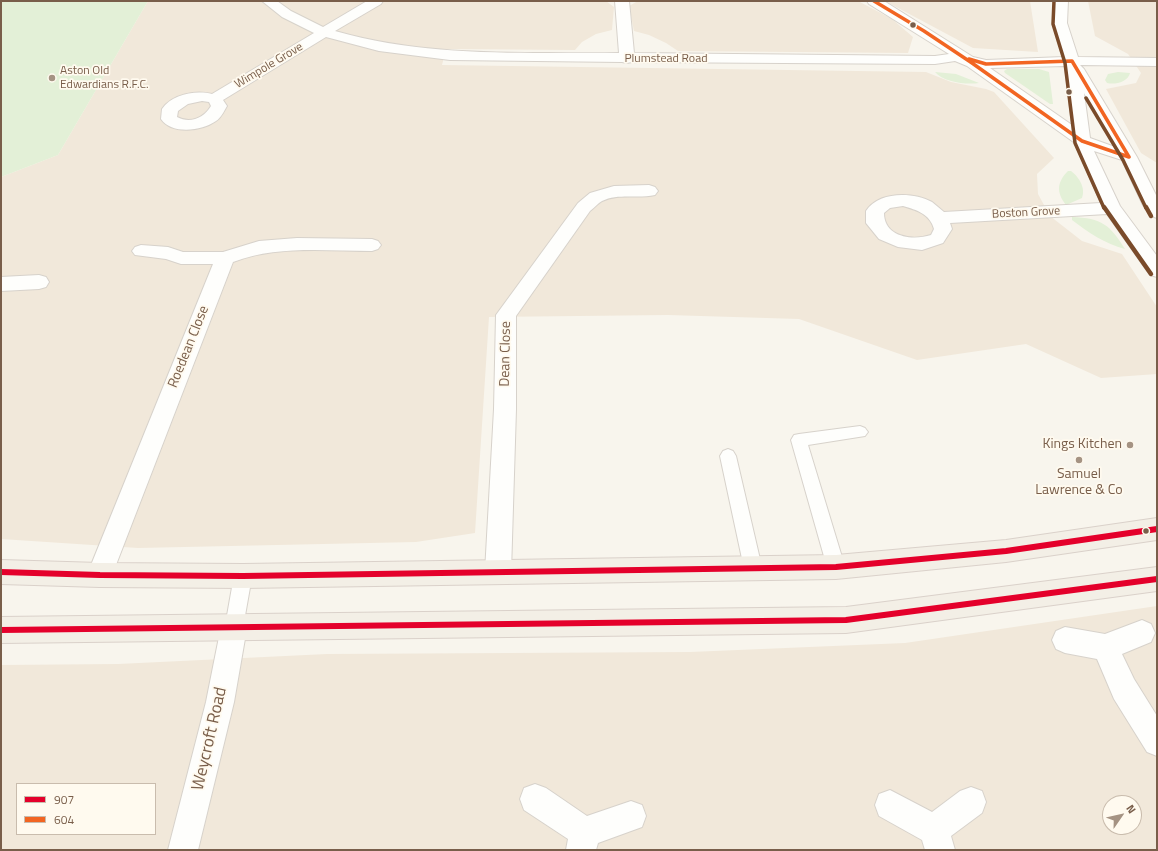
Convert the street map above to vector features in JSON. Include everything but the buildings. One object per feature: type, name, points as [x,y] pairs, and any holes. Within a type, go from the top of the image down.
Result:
[{"type":"main road","points":[[1,572],[100,575],[243,576],[836,567],[1006,551],[1157,529]]},
{"type":"main road","points":[[1,630],[846,620],[1157,579]]},
{"type":"street","name":"Plumstead Road","points":[[269,1],[300,22],[324,32],[374,45],[409,52],[443,56],[627,59],[935,60],[955,57],[986,64],[1072,61],[1157,62]]},
{"type":"street","name":"Wimpole Grove","points":[[214,99],[376,1]]},
{"type":"street","points":[[622,1],[627,59]]},
{"type":"street","points":[[874,1],[909,20],[968,59],[1082,141],[1129,157]]},
{"type":"street","points":[[1061,1],[1060,23],[1072,61],[1082,141],[1112,208],[1157,270]]},
{"type":"street","points":[[1072,61],[1129,157],[1155,207]]},
{"type":"street","name":"Dean Close","points":[[498,572],[505,409],[506,315],[584,206],[596,197],[614,192],[649,191]]},
{"type":"street","name":"Boston Grove","points":[[940,218],[1112,208]]},
{"type":"street","points":[[141,251],[168,253],[181,258],[225,258],[238,252],[262,246],[372,245]]},
{"type":"street","name":"Roedean Close","points":[[100,575],[225,258]]},
{"type":"street","points":[[1,284],[39,282]]},
{"type":"street","name":"Weycroft Road","points":[[183,850],[220,702],[234,627]]},
{"type":"street","points":[[1065,640],[1104,647],[1142,633]]},
{"type":"street","points":[[1104,647],[1124,689],[1157,742]]},
{"type":"street","points":[[535,799],[583,841],[631,816]]},
{"type":"street","points":[[890,805],[937,840],[971,802]]},
{"type":"lane","points":[[836,567],[799,440],[860,432]]},
{"type":"lane","points":[[728,456],[752,568]]},
{"type":"lane","points":[[234,627],[243,576]]},
{"type":"shaded area","points":[[148,1],[606,1],[614,7],[612,30],[596,34],[582,42],[575,50],[446,49],[442,65],[926,72],[951,82],[986,89],[994,92],[1054,158],[1037,174],[1038,194],[1050,216],[1082,241],[1122,254],[1157,307],[1157,374],[1101,378],[1026,344],[917,360],[799,319],[668,315],[489,317],[475,533],[416,542],[138,548],[1,539],[1,177],[58,155]]},
{"type":"shaded area","points":[[638,1],[858,1],[892,19],[913,37],[908,53],[678,51],[666,43],[649,35],[634,31],[629,6]]},
{"type":"shaded area","points":[[885,1],[1030,1],[1038,52],[973,48]]},
{"type":"shaded area","points":[[1088,1],[1157,1],[1157,163],[1141,153],[1106,89],[1136,83],[1141,73],[1128,54],[1095,36]]},
{"type":"shaded area","points":[[1157,606],[1157,850],[1,850],[1,665],[118,664],[327,654],[690,652],[905,643]]},
{"type":"green space","name":"Aston Old Edwardians R.F.C.","points":[[1,1],[148,1],[58,155],[1,177]]},
{"type":"green space","points":[[1007,69],[1039,69],[1049,72],[1053,104],[1050,104],[1005,73],[1004,71]]},
{"type":"green space","points":[[935,72],[956,74],[979,83],[968,84],[955,82],[943,78]]},
{"type":"green space","points":[[1118,72],[1130,73],[1124,81],[1114,84],[1107,83],[1105,80],[1108,74]]},
{"type":"green space","points":[[1068,171],[1071,171],[1077,176],[1083,190],[1083,194],[1082,198],[1066,205],[1059,191],[1059,187],[1064,175]]},
{"type":"green space","points":[[1072,217],[1091,219],[1104,224],[1115,234],[1125,249],[1097,237],[1072,220]]},
{"type":"transit line","name":"604","points":[[874,1],[924,31],[972,63],[1082,141],[1129,157]]},
{"type":"transit line","points":[[1054,1],[1053,24],[1065,63],[1075,143],[1106,212],[1151,274]]},
{"type":"transit line","name":"604","points":[[969,59],[986,64],[1072,61],[1129,157]]},
{"type":"transit line","points":[[1086,98],[1123,160],[1151,216]]},
{"type":"transit line","name":"907","points":[[1,572],[100,575],[243,576],[836,567],[1006,551],[1157,529]]},
{"type":"transit line","name":"907","points":[[1,630],[846,620],[1157,579]]},
{"type":"place","name":"Aston Old Edwardians R.F.C.","points":[[52,78]]},
{"type":"place","name":"Kings Kitchen","points":[[1130,445]]},
{"type":"place","name":"Samuel Lawrence & Co","points":[[1079,460]]}]
